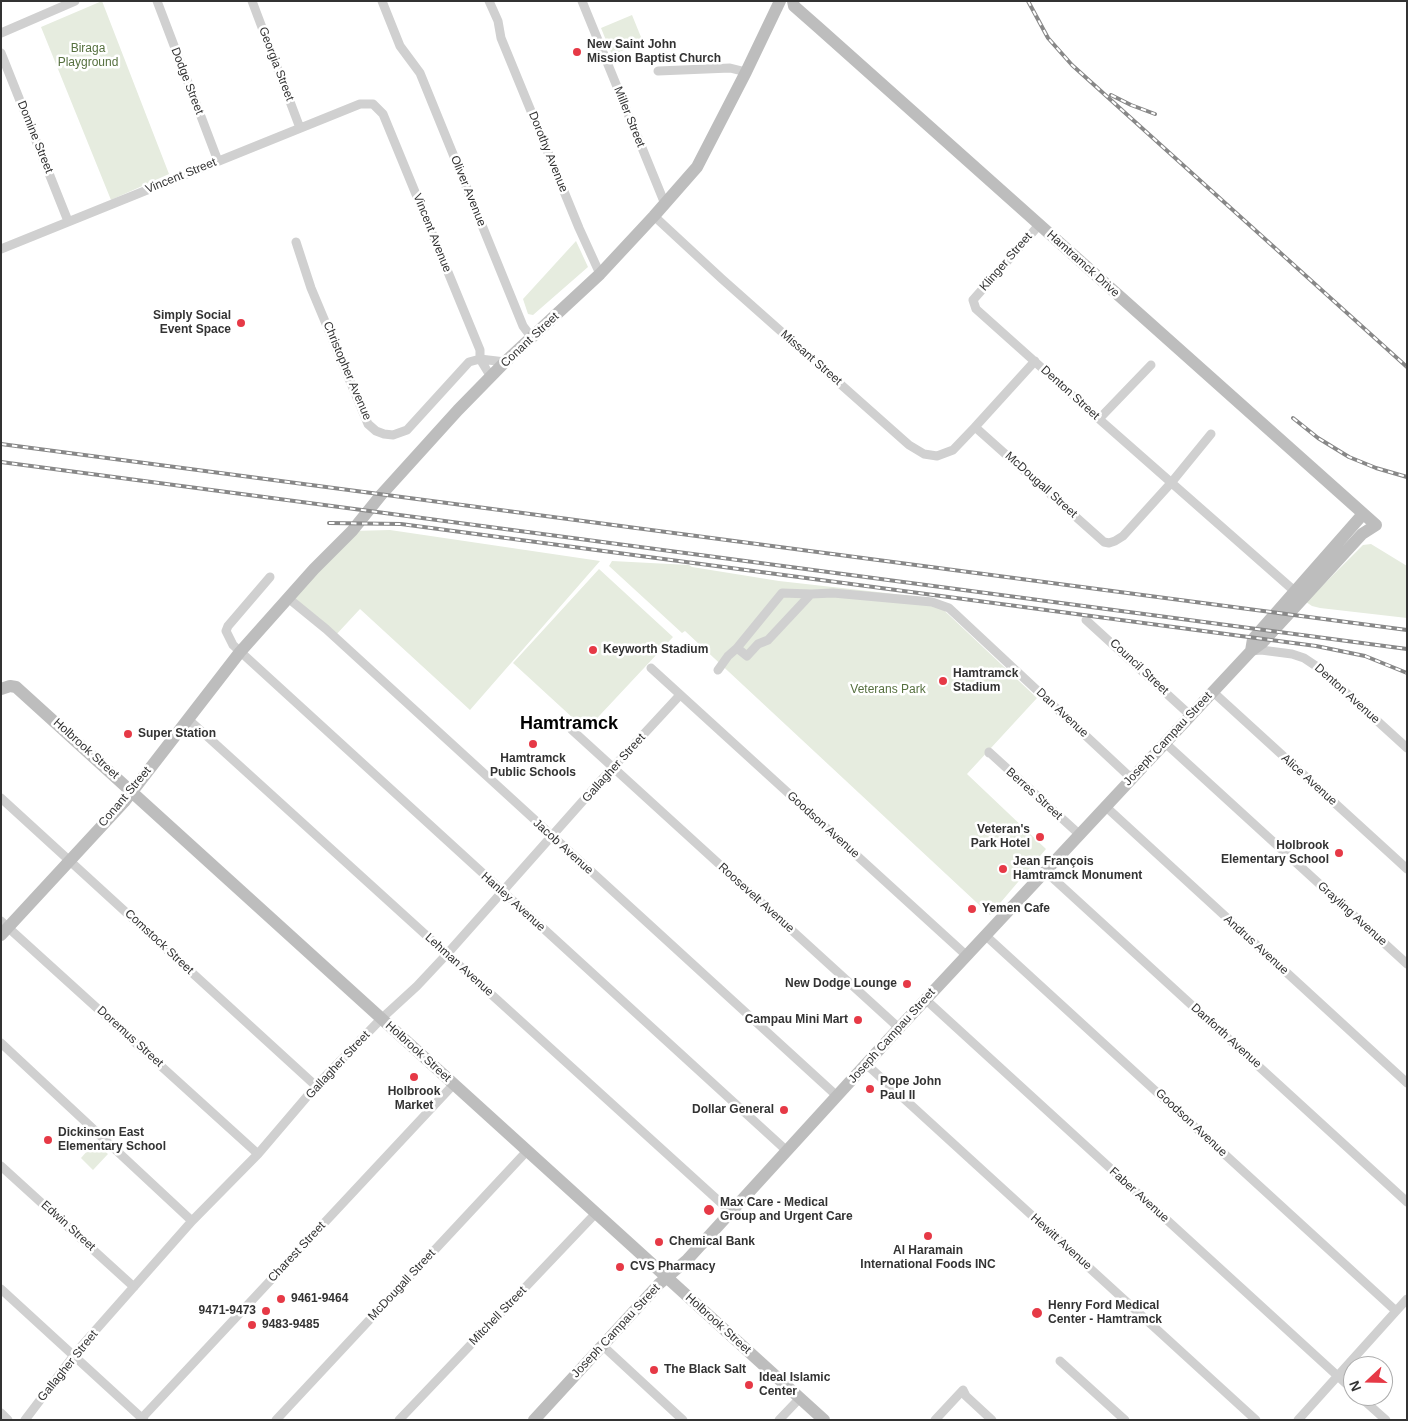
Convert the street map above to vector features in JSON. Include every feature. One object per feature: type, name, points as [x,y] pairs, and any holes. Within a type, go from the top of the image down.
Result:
[{"type":"street","points":[[1,33],[75,1]]},
{"type":"street","name":"Dodge Street","points":[[157,1],[218,161]]},
{"type":"street","name":"Georgia Street","points":[[252,1],[300,128]]},
{"type":"street","name":"Oliver Avenue","points":[[382,1],[400,46],[420,73],[523,326],[532,338]]},
{"type":"street","name":"Dorothy Avenue","points":[[489,1],[498,21],[501,38],[579,228],[600,274]]},
{"type":"street","name":"Miller Street","points":[[582,1],[665,204]]},
{"type":"street","name":"Conant Street","points":[[4,928],[70,860],[132,791],[240,652],[325,557],[352,531],[381,495],[458,410],[505,362],[600,274],[697,167],[780,1]]},
{"type":"street","name":"Hamtramck Drive","points":[[792,1],[794,6],[1376,525]]},
{"type":"street","name":"Domine Street","points":[[1,52],[68,222]]},
{"type":"street","points":[[658,71],[730,68],[746,72]]},
{"type":"street","name":"Vincent Street","points":[[1,249],[360,104]]},
{"type":"street","name":"Vincent Avenue","points":[[360,104],[373,104],[383,114],[480,350],[480,359],[491,377]]},
{"type":"street","name":"Missant Street","points":[[654,216],[743,298],[909,445],[924,454],[937,456],[953,450],[975,427]]},
{"type":"street","name":"Klinger Street","points":[[973,300],[1039,225]]},
{"type":"street","name":"Christopher Avenue","points":[[296,242],[311,288],[368,424],[376,431],[394,435],[407,430],[469,362],[480,359]]},
{"type":"street","name":"Denton Street","points":[[973,300],[976,309],[1171,483]]},
{"type":"street","points":[[480,359],[505,362]]},
{"type":"street","points":[[975,427],[1035,362]]},
{"type":"street","points":[[1099,419],[1151,365]]},
{"type":"street","name":"McDougall Street","points":[[975,427],[1104,542],[1115,541],[1123,536],[1171,483]]},
{"type":"street","points":[[1211,434],[1171,483],[1299,594]]},
{"type":"street","name":"Joseph Campau Street","points":[[1299,594],[1363,514]]},
{"type":"street","name":"Joseph Campau Street","points":[[539,1418],[666,1276],[686,1260],[731,1212],[925,999],[1251,651],[1252,640],[1362,534],[1376,525]]},
{"type":"street","points":[[240,652],[230,642],[226,631],[228,626],[270,577]]},
{"type":"street","name":"Dan Avenue","points":[[811,594],[833,593],[932,602],[949,608],[1131,778]]},
{"type":"street","points":[[718,670],[782,594],[811,594]]},
{"type":"street","points":[[737,648],[747,656],[758,644],[768,640],[811,594]]},
{"type":"street","name":"Jacob Avenue","points":[[288,598],[326,629],[837,1096]]},
{"type":"street","name":"Council Street","points":[[1086,620],[1190,715]]},
{"type":"street","name":"Denton Avenue","points":[[1251,651],[1261,650],[1292,654],[1304,658],[1319,668],[1407,748]]},
{"type":"street","name":"Hanley Avenue","points":[[240,652],[787,1151]]},
{"type":"street","name":"Goodson Avenue","points":[[651,668],[966,955]]},
{"type":"street","name":"Holbrook Street","points":[[7,687],[16,687],[132,791],[824,1420]]},
{"type":"street","name":"Alice Avenue","points":[[1212,691],[1407,869]]},
{"type":"street","name":"Gallagher Street","points":[[25,1420],[75,1356],[192,1221],[258,1154],[316,1086],[381,1018],[416,987],[447,954],[680,695]]},
{"type":"street","name":"Lehman Avenue","points":[[188,719],[731,1212]]},
{"type":"street","name":"Roosevelt Avenue","points":[[572,730],[899,1028]]},
{"type":"street","name":"Grayling Avenue","points":[[1164,742],[1407,964]]},
{"type":"street","name":"Berres Street","points":[[989,753],[1079,834]]},
{"type":"street","name":"Comstock Street","points":[[1,798],[316,1086]]},
{"type":"street","name":"Andrus Avenue","points":[[1105,806],[1407,1083]]},
{"type":"street","name":"Danforth Avenue","points":[[1045,871],[1407,1202]]},
{"type":"street","name":"Doremus Street","points":[[4,928],[258,1154]]},
{"type":"street","name":"Goodson Avenue","points":[[985,935],[1396,1311]]},
{"type":"street","name":"Faber Avenue","points":[[925,999],[1343,1381]]},
{"type":"street","points":[[1,1043],[192,1221]]},
{"type":"street","name":"Hewitt Avenue","points":[[866,1064],[1256,1420]]},
{"type":"street","name":"Charest Street","points":[[142,1419],[454,1084]]},
{"type":"street","name":"McDougall Street","points":[[276,1420],[527,1150]]},
{"type":"street","name":"Edwin Street","points":[[1,1166],[134,1286]]},
{"type":"street","name":"Mitchell Street","points":[[399,1420],[596,1213]]},
{"type":"street","points":[[3,1294],[75,1356],[142,1419]]},
{"type":"street","points":[[1298,1420],[1407,1300]]},
{"type":"street","points":[[602,1346],[683,1420]]},
{"type":"street","points":[[1060,1362],[1125,1420]]},
{"type":"street","points":[[935,1420],[963,1390],[966,1396],[992,1420]]},
{"type":"street","points":[[779,1420],[800,1398]]},
{"type":"street","points":[[1370,1406],[1386,1420]]},
{"type":"street","points":[[1,1413],[8,1420]]},
{"type":"green space","name":"Biraga Playground","points":[[102,1],[169,174],[111,200],[41,27]]},
{"type":"green space","points":[[632,15],[643,42],[612,55],[601,28]]},
{"type":"green space","points":[[576,241],[588,267],[533,315],[528,314],[523,299]]},
{"type":"green space","points":[[390,530],[600,561],[470,710],[360,609],[334,637],[288,598],[352,531]]},
{"type":"green space","points":[[1371,544],[1407,566],[1407,618],[1320,608],[1306,602],[1363,545]]},
{"type":"green space","name":"Veterans Park","points":[[612,561],[689,565],[779,581],[931,598],[1037,698],[967,774],[1046,849],[990,915],[685,631],[682,633],[609,566]]},
{"type":"green space","name":"Keyworth Stadium","points":[[599,569],[673,637],[586,730],[513,663]]},
{"type":"green space","points":[[95,1142],[108,1154],[93,1170],[81,1158]]},
{"type":"railway","points":[[1028,1],[1048,38],[1072,65],[1407,367]]},
{"type":"railway","points":[[1111,95],[1155,114]]},
{"type":"railway","points":[[1293,418],[1318,438],[1349,457],[1376,468],[1407,477]]},
{"type":"railway","points":[[1,444],[1407,630]]},
{"type":"railway","points":[[1,462],[1407,649]]},
{"type":"railway","points":[[329,523],[401,524],[1316,646],[1365,656],[1407,673]]},
{"type":"place","name":"New Saint John Mission Baptist Church","points":[[577,52]]},
{"type":"place","name":"Simply Social Event Space","points":[[241,323]]},
{"type":"place","name":"Keyworth Stadium","points":[[593,650]]},
{"type":"place","name":"Hamtramck Stadium","points":[[943,681]]},
{"type":"place","name":"Super Station","points":[[128,734]]},
{"type":"place","name":"Hamtramck Public Schools","points":[[533,744]]},
{"type":"place","name":"Veteran's Park Hotel","points":[[1040,837]]},
{"type":"place","name":"Holbrook Elementary School","points":[[1339,853]]},
{"type":"place","name":"Jean François Hamtramck Monument","points":[[1003,869]]},
{"type":"place","name":"Yemen Cafe","points":[[972,909]]},
{"type":"place","name":"New Dodge Lounge","points":[[907,984]]},
{"type":"place","name":"Campau Mini Mart","points":[[858,1020]]},
{"type":"place","name":"Holbrook Market","points":[[414,1077]]},
{"type":"place","name":"Pope John Paul II","points":[[870,1089]]},
{"type":"place","name":"Dollar General","points":[[784,1110]]},
{"type":"place","name":"Dickinson East Elementary School","points":[[48,1140]]},
{"type":"place","name":"Max Care - Medical Group and Urgent Care","points":[[709,1210]]},
{"type":"place","name":"Al Haramain International Foods INC","points":[[928,1236]]},
{"type":"place","name":"Chemical Bank","points":[[659,1242]]},
{"type":"place","name":"CVS Pharmacy","points":[[620,1267]]},
{"type":"place","name":"9461-9464","points":[[281,1299]]},
{"type":"place","name":"9471-9473","points":[[266,1311]]},
{"type":"place","name":"Henry Ford Medical Center - Hamtramck","points":[[1037,1313]]},
{"type":"place","name":"9483-9485","points":[[252,1325]]},
{"type":"place","name":"The Black Salt","points":[[654,1370]]},
{"type":"place","name":"Ideal Islamic Center","points":[[749,1385]]},
{"type":"district","name":"Hamtramck","points":[[569,724]]}]
